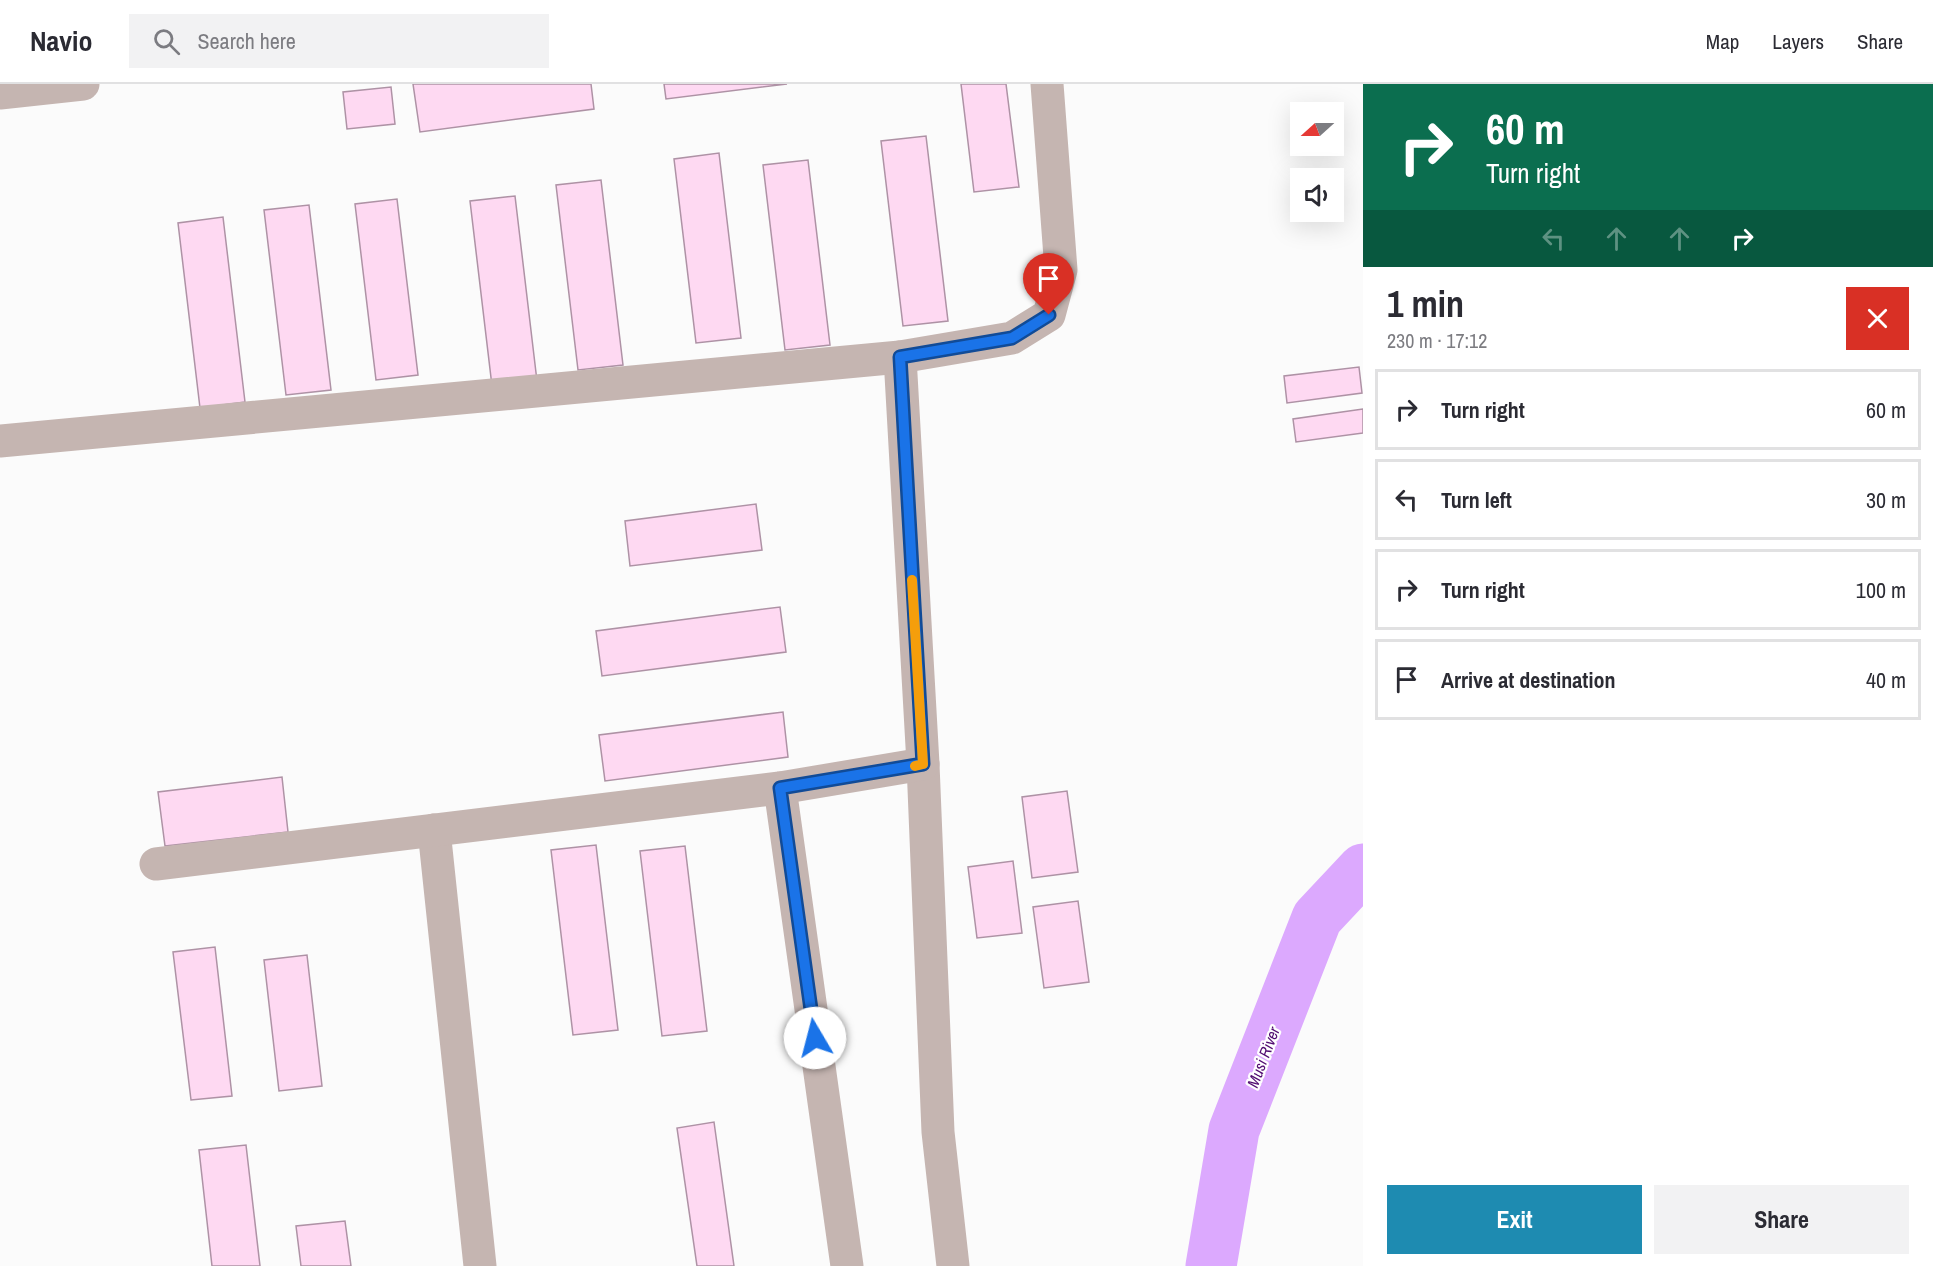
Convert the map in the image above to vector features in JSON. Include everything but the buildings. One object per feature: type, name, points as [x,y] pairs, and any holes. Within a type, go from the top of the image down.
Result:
[{"type":"lane","points":[[0,93],[83,84]]},
{"type":"lane","points":[[0,441],[900,357],[1012,338],[1049,315],[1060,270],[1047,84]]},
{"type":"lane","points":[[900,357],[923,764],[938,1132],[953,1266]]},
{"type":"lane","points":[[156,864],[780,788],[923,764]]},
{"type":"lane","points":[[780,788],[847,1266]]},
{"type":"lane","points":[[434,830],[480,1266]]},
{"type":"waterway","name":"Musi River","points":[[1211,1266],[1234,1130],[1317,918],[1363,869]]},
{"type":"slow traffic","points":[[912,580],[923,764],[915,766]]},
{"type":"route","points":[[815,1038],[780,788],[923,764],[900,357],[1012,338],[1049,315]]}]
